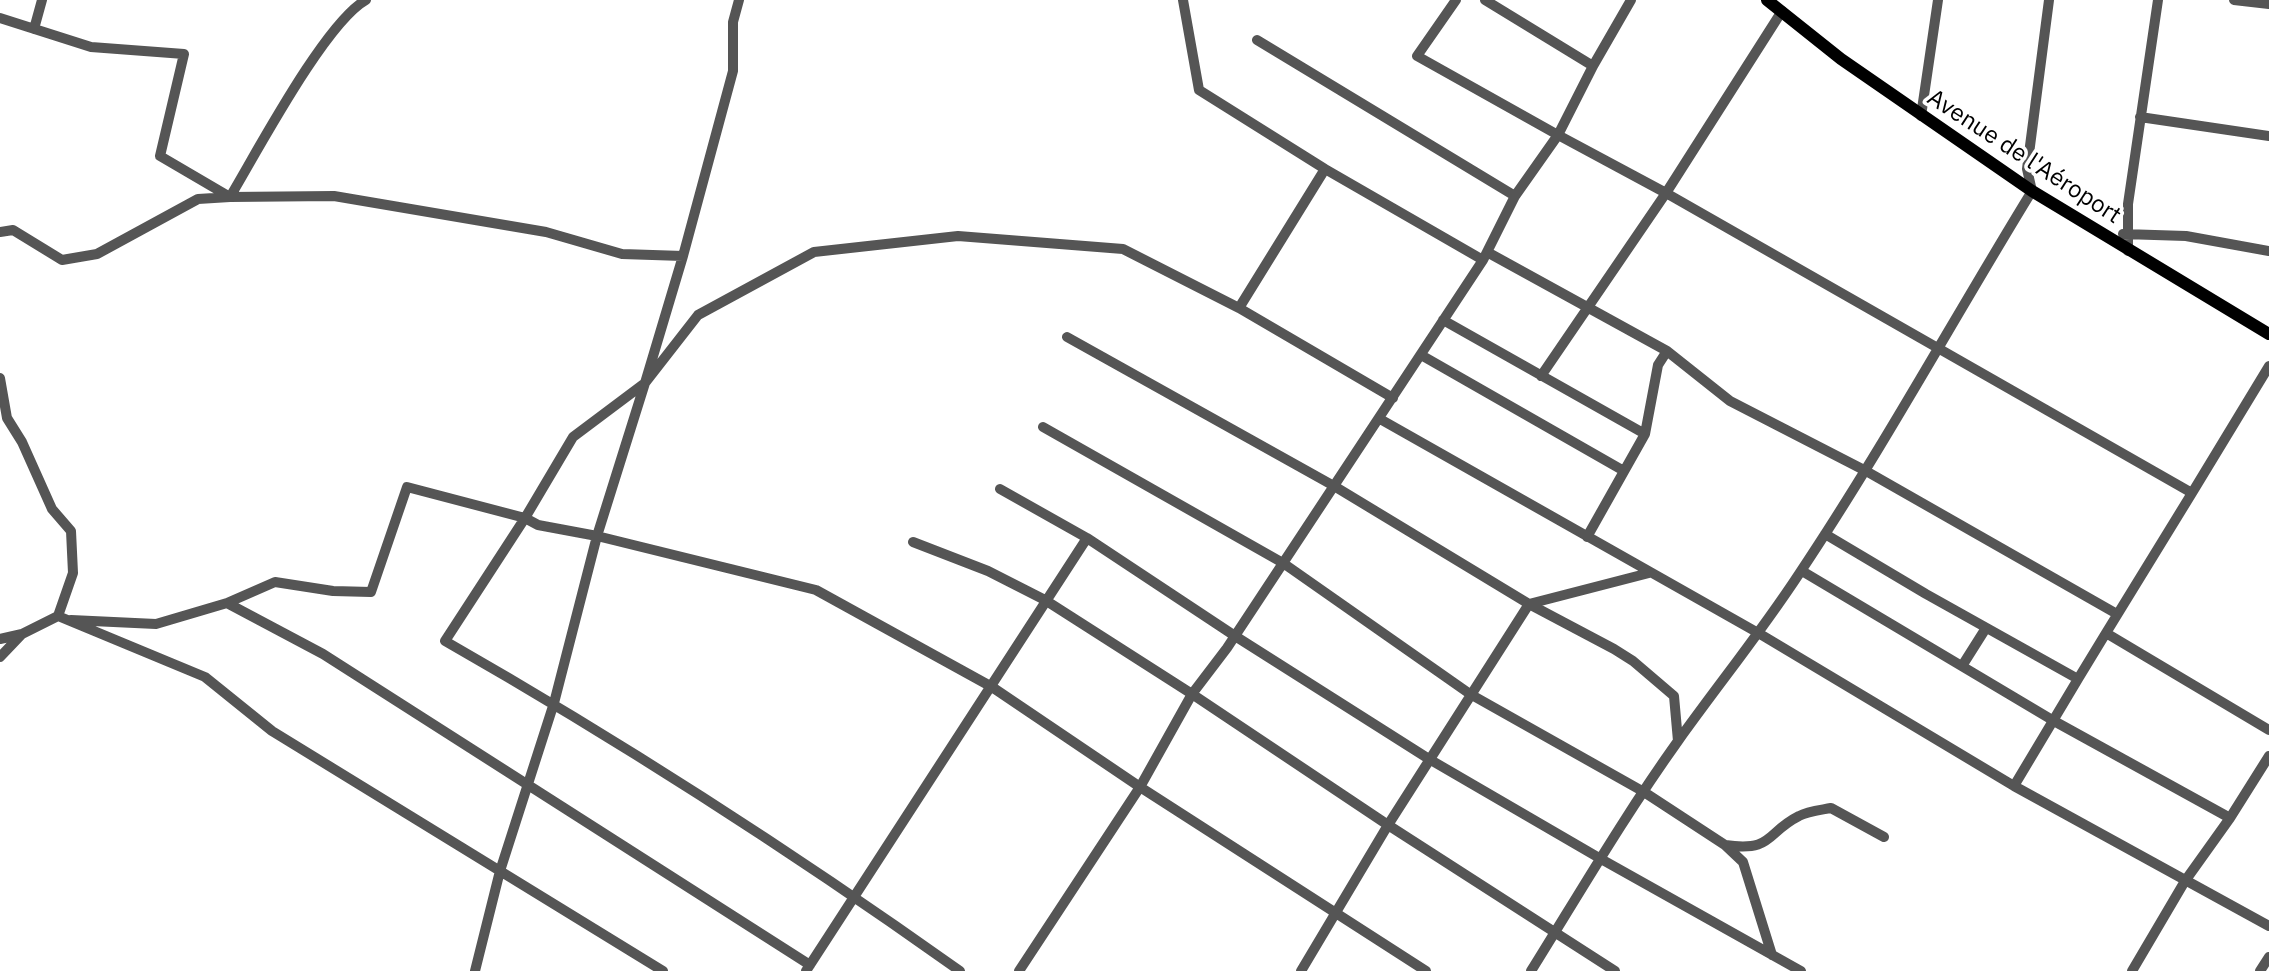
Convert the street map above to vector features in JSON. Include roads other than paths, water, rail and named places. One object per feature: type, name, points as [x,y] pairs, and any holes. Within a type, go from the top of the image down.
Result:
[{"type":"main road","name":"Avenue de l'Aéroport","points":[[1767,0],[1841,59],[2032,191],[2269,334]]},
{"type":"street","points":[[34,29],[42,0]]},
{"type":"street","points":[[230,197],[317,53],[353,7],[366,0]]},
{"type":"street","points":[[475,971],[500,871],[554,703],[597,536],[683,256],[733,71],[733,22],[739,0]]},
{"type":"street","points":[[1183,0],[1199,90],[1325,169],[1667,351],[1730,401],[1866,471],[2117,614]]},
{"type":"street","points":[[1456,0],[1417,56],[1666,193],[2192,493]]},
{"type":"street","points":[[1485,0],[1593,66]]},
{"type":"street","points":[[1019,971],[1140,787],[1192,694],[1235,636],[1485,256],[1515,196],[1558,135],[1631,0]]},
{"type":"street","points":[[1921,116],[1938,0]]},
{"type":"street","points":[[1531,971],[1678,741],[1760,634],[1802,571],[1866,471],[2032,191],[2027,169],[2049,0]]},
{"type":"street","points":[[2128,251],[2128,204],[2158,0]]},
{"type":"street","points":[[2234,0],[2269,4]]},
{"type":"street","points":[[1541,376],[1666,193],[1782,11]]},
{"type":"street","points":[[0,18],[91,47],[184,54],[160,156],[230,197]]},
{"type":"street","points":[[1257,40],[1515,196]]},
{"type":"street","points":[[2140,117],[2269,136]]},
{"type":"street","points":[[1239,308],[1325,169]]},
{"type":"street","points":[[0,232],[13,230],[62,260],[97,254],[198,199],[334,196],[546,232],[622,254],[683,256]]},
{"type":"street","points":[[2110,238],[2127,233],[2186,236],[2269,251]]},
{"type":"street","points":[[960,971],[855,896],[554,703],[445,641],[573,437],[645,383],[698,315],[814,252],[958,236],[1123,249],[1239,308],[1393,398]]},
{"type":"street","points":[[1443,320],[1645,434]]},
{"type":"street","points":[[1067,337],[1334,486],[1529,604],[1633,661],[1674,696],[1678,741]]},
{"type":"street","points":[[1587,537],[1645,434],[1658,365],[1667,351]]},
{"type":"street","points":[[1421,355],[1624,471]]},
{"type":"street","points":[[2014,786],[2269,366]]},
{"type":"street","points":[[0,378],[7,418],[22,442],[52,509],[71,531],[73,573],[58,616]]},
{"type":"street","points":[[1380,419],[1760,634],[2014,786],[2269,926]]},
{"type":"street","points":[[1043,427],[1283,563],[1470,694],[1644,792],[1725,845],[1743,862],[1772,955]]},
{"type":"street","points":[[71,620],[156,624],[227,603],[275,582],[333,591],[371,592],[407,487],[525,518],[538,525],[597,536],[816,590],[992,687],[1140,787],[1426,971]]},
{"type":"street","points":[[1000,489],[1087,538],[1429,759],[1801,971]]},
{"type":"street","points":[[1825,534],[2078,679]]},
{"type":"street","points":[[227,603],[323,654],[808,968],[1087,538]]},
{"type":"street","points":[[913,542],[988,571],[1045,600],[1615,971]]},
{"type":"street","points":[[1802,571],[2054,721],[2230,818]]},
{"type":"street","points":[[1301,971],[1429,759],[1529,604],[1649,573]]},
{"type":"street","points":[[0,639],[22,634],[58,616],[205,677],[272,731],[663,971]]},
{"type":"street","points":[[1962,666],[1986,628]]},
{"type":"street","points":[[2106,633],[2269,730]]},
{"type":"street","points":[[0,657],[22,634]]},
{"type":"street","points":[[2132,971],[2185,881],[2269,756]]},
{"type":"street","points":[[1725,845],[1748,848],[1768,841],[1800,815],[1831,808],[1884,837]]},
{"type":"street","points":[[2260,971],[2269,957]]}]
